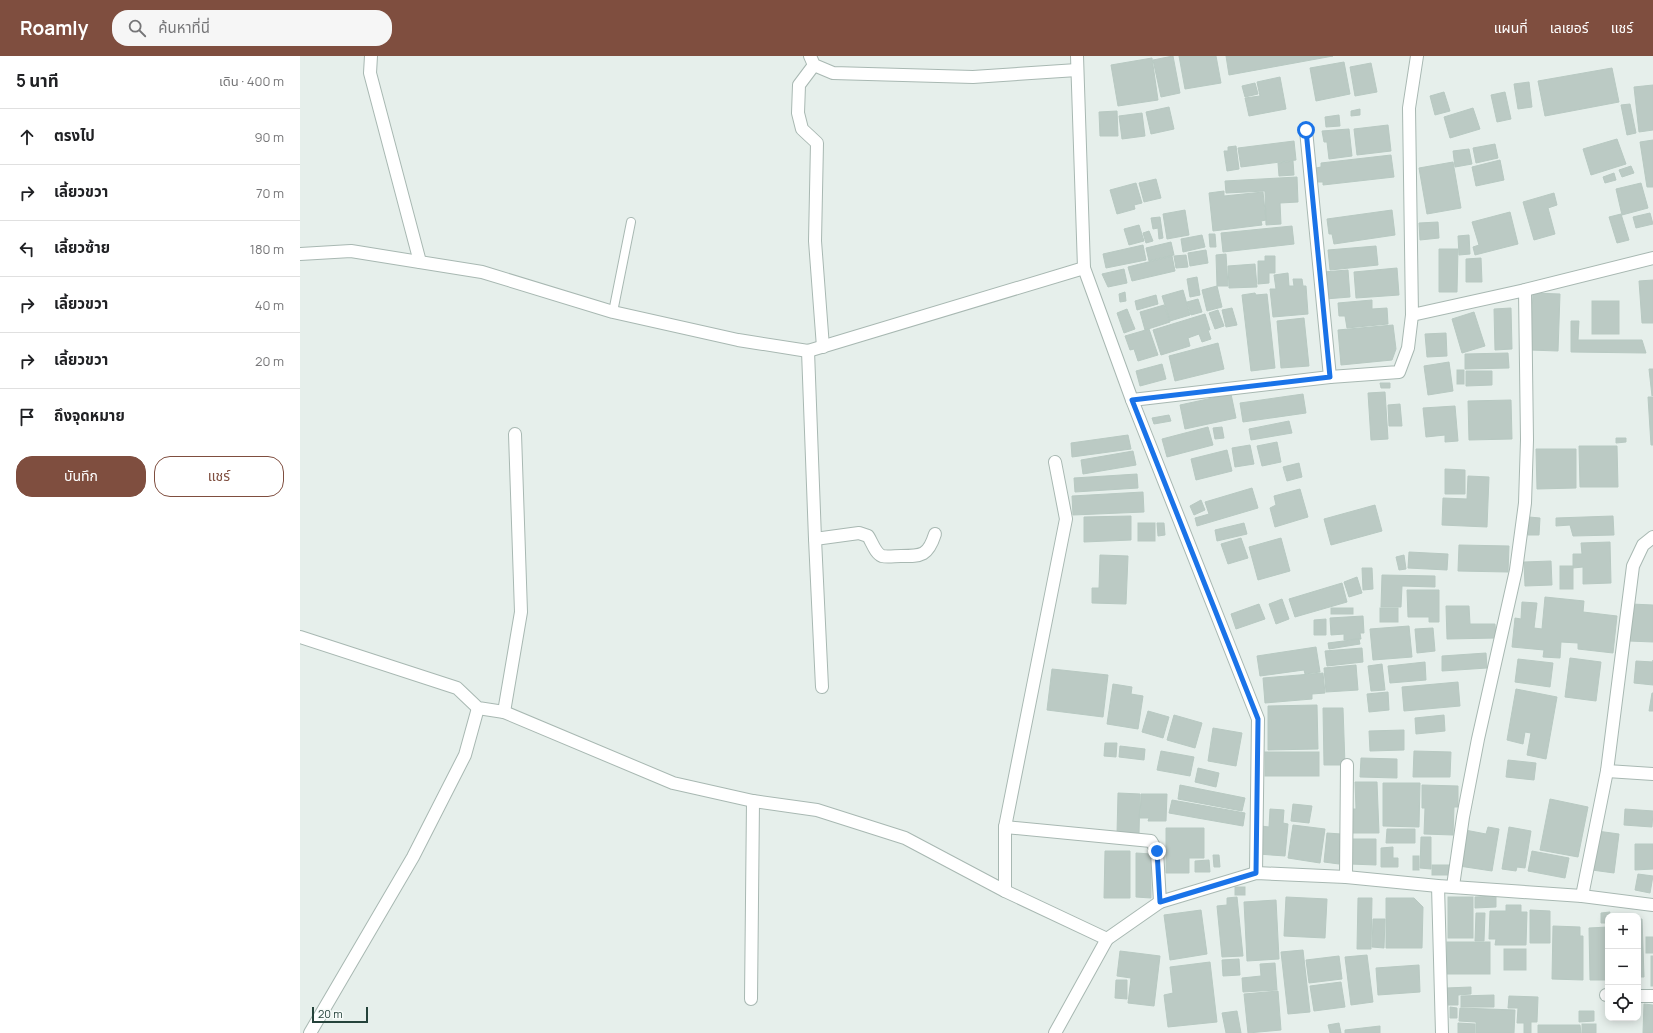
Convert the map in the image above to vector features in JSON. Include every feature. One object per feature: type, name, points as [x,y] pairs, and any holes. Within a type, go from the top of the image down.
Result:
[{"type":"street","points":[[371,56],[370,73],[420,262]]},
{"type":"street","points":[[1077,56],[1084,268],[1132,400],[1258,719],[1256,873]]},
{"type":"street","points":[[1132,400],[1330,377],[1399,372],[1408,348],[1412,315],[1409,108],[1417,56]]},
{"type":"street","points":[[823,347],[815,241],[817,143],[802,129],[798,112],[799,85],[812,60],[833,73],[973,77],[1077,70]]},
{"type":"street","points":[[1306,130],[1330,377]]},
{"type":"street","points":[[300,254],[351,251],[482,272],[613,312],[738,340],[808,351],[1084,268]]},
{"type":"street","points":[[1412,315],[1525,290],[1653,258]]},
{"type":"street","points":[[1453,886],[1463,817],[1478,739],[1516,570],[1525,503],[1527,440],[1525,290]]},
{"type":"street","points":[[808,351],[822,687]]},
{"type":"street","points":[[504,712],[521,612],[516,434]]},
{"type":"street","points":[[1005,891],[1005,827],[1066,519],[1056,462]]},
{"type":"street","points":[[815,538],[859,533],[868,536],[876,551],[882,556],[918,556],[926,552],[931,545],[935,534]]},
{"type":"street","points":[[1582,896],[1606,771],[1633,566],[1643,545],[1653,536]]},
{"type":"street","points":[[300,637],[457,688],[478,708],[504,712],[673,783],[753,801],[817,810],[905,838],[1005,891],[1107,939]]},
{"type":"street","points":[[310,1033],[413,857],[465,755],[478,708]]},
{"type":"street","points":[[1346,877],[1347,765]]},
{"type":"street","points":[[1606,771],[1653,774]]},
{"type":"street","points":[[751,999],[753,801]]},
{"type":"street","points":[[1005,827],[1152,841],[1157,851],[1160,902]]},
{"type":"street","points":[[1055,1033],[1107,939],[1160,902],[1256,873],[1346,877],[1438,886],[1582,896],[1653,906]]},
{"type":"street","points":[[1438,886],[1442,1033]]},
{"type":"street","points":[[1641,996],[1653,996]]},
{"type":"lane","points":[[613,312],[631,222]]},
{"type":"building","points":[[1173,56],[1180,93],[1161,97],[1153,60]]},
{"type":"building","points":[[1179,56],[1216,56],[1221,83],[1185,89]]},
{"type":"building","points":[[1226,56],[1333,56],[1229,75]]},
{"type":"building","points":[[1152,58],[1158,100],[1118,106],[1111,65]]},
{"type":"building","points":[[1344,62],[1350,94],[1316,101],[1310,68]]},
{"type":"building","points":[[1371,63],[1377,92],[1355,96],[1350,67]]},
{"type":"building","points":[[1612,68],[1619,102],[1545,116],[1538,81]]},
{"type":"building","points":[[1280,77],[1286,109],[1249,116],[1245,98],[1260,96],[1257,82]]},
{"type":"building","points":[[1529,82],[1532,107],[1518,109],[1514,84]]},
{"type":"building","points":[[1255,83],[1258,94],[1245,97],[1242,86]]},
{"type":"building","points":[[1653,85],[1653,130],[1639,132],[1634,87]]},
{"type":"building","points":[[1444,92],[1450,111],[1435,115],[1430,96]]},
{"type":"building","points":[[1505,92],[1511,119],[1497,122],[1491,95]]},
{"type":"building","points":[[1630,104],[1636,133],[1627,135],[1621,105]]},
{"type":"building","points":[[1169,107],[1174,129],[1151,134],[1146,112]]},
{"type":"building","points":[[1473,108],[1480,129],[1450,138],[1444,117]]},
{"type":"building","points":[[1360,109],[1360,115],[1351,116],[1351,111]]},
{"type":"building","points":[[1117,111],[1118,136],[1100,136],[1099,112]]},
{"type":"building","points":[[1142,113],[1145,136],[1122,139],[1119,116]]},
{"type":"building","points":[[1339,115],[1340,126],[1326,127],[1325,117]]},
{"type":"building","points":[[1388,125],[1391,151],[1357,155],[1354,129]]},
{"type":"building","points":[[1349,129],[1352,156],[1329,159],[1327,142],[1324,142],[1322,131]]},
{"type":"building","points":[[1617,139],[1626,164],[1591,175],[1583,149]]},
{"type":"building","points":[[1653,140],[1653,187],[1647,187],[1640,142]]},
{"type":"building","points":[[1294,141],[1296,160],[1241,167],[1238,148]]},
{"type":"building","points":[[1495,144],[1498,158],[1476,163],[1473,148]]},
{"type":"building","points":[[1236,146],[1239,169],[1227,171],[1224,151],[1228,151],[1228,147]]},
{"type":"building","points":[[1469,149],[1472,164],[1455,167],[1453,151]]},
{"type":"building","points":[[1391,155],[1394,177],[1323,185],[1323,182],[1318,182],[1316,168],[1321,167],[1321,163]]},
{"type":"building","points":[[1500,160],[1504,180],[1476,186],[1472,167]]},
{"type":"building","points":[[1293,161],[1294,175],[1279,176],[1278,163]]},
{"type":"building","points":[[1453,162],[1461,208],[1427,214],[1419,168]]},
{"type":"building","points":[[1631,166],[1634,173],[1622,177],[1619,170]]},
{"type":"building","points":[[1614,173],[1616,180],[1605,183],[1603,177]]},
{"type":"building","points":[[1297,177],[1298,202],[1280,203],[1281,224],[1266,225],[1265,191],[1226,193],[1225,181]]},
{"type":"building","points":[[1156,179],[1161,198],[1144,202],[1139,183]]},
{"type":"building","points":[[1136,183],[1142,203],[1134,205],[1135,209],[1117,214],[1110,190]]},
{"type":"building","points":[[1641,183],[1648,208],[1622,215],[1616,189]]},
{"type":"building","points":[[1224,191],[1224,196],[1263,192],[1266,220],[1261,221],[1262,225],[1213,231],[1209,193]]},
{"type":"building","points":[[1554,193],[1557,205],[1548,208],[1555,234],[1534,240],[1523,202]]},
{"type":"building","points":[[1185,210],[1189,235],[1167,239],[1163,214]]},
{"type":"building","points":[[1392,210],[1395,235],[1334,244],[1332,234],[1329,234],[1327,219]]},
{"type":"building","points":[[1510,212],[1518,244],[1475,255],[1473,247],[1479,245],[1472,222]]},
{"type":"building","points":[[1650,213],[1653,224],[1636,228],[1633,217]]},
{"type":"building","points":[[1621,214],[1629,240],[1617,243],[1609,217]]},
{"type":"building","points":[[1160,217],[1163,238],[1159,239],[1158,228],[1153,229],[1151,218]]},
{"type":"building","points":[[1438,222],[1439,238],[1420,240],[1419,223]]},
{"type":"building","points":[[1139,225],[1144,241],[1129,245],[1124,229]]},
{"type":"building","points":[[1292,226],[1294,244],[1223,252],[1221,233]]},
{"type":"building","points":[[1149,231],[1153,241],[1146,243],[1143,233]]},
{"type":"building","points":[[1209,234],[1215,234],[1216,247],[1210,247]]},
{"type":"building","points":[[1202,235],[1205,247],[1183,252],[1181,239]]},
{"type":"building","points":[[1469,235],[1470,254],[1459,255],[1458,236]]},
{"type":"building","points":[[1171,242],[1174,255],[1149,261],[1146,248]]},
{"type":"building","points":[[1143,245],[1146,260],[1106,268],[1103,254]]},
{"type":"building","points":[[1376,246],[1378,265],[1330,270],[1328,250]]},
{"type":"building","points":[[1439,249],[1458,249],[1457,292],[1439,292]]},
{"type":"building","points":[[1206,250],[1208,263],[1190,266],[1188,253]]},
{"type":"building","points":[[1226,254],[1228,286],[1217,286],[1216,255]]},
{"type":"building","points":[[1186,255],[1188,267],[1176,268],[1174,256]]},
{"type":"building","points":[[1172,256],[1175,271],[1132,281],[1128,267]]},
{"type":"building","points":[[1265,256],[1275,256],[1275,273],[1269,273],[1269,283],[1258,284],[1258,261],[1265,261]]},
{"type":"building","points":[[1481,258],[1482,282],[1466,282],[1466,259]]},
{"type":"building","points":[[1255,264],[1257,287],[1229,288],[1228,266]]},
{"type":"building","points":[[1397,268],[1399,295],[1356,298],[1354,272]]},
{"type":"building","points":[[1124,269],[1127,283],[1108,287],[1102,274]]},
{"type":"building","points":[[1348,270],[1350,297],[1325,299],[1323,272]]},
{"type":"building","points":[[1288,273],[1289,286],[1294,286],[1293,279],[1302,279],[1303,286],[1306,286],[1308,314],[1273,317],[1270,289],[1276,289],[1274,275]]},
{"type":"building","points":[[1197,277],[1200,295],[1190,297],[1187,279]]},
{"type":"building","points":[[1653,280],[1653,323],[1642,323],[1639,281]]},
{"type":"building","points":[[1217,286],[1222,307],[1207,311],[1202,290]]},
{"type":"building","points":[[1183,290],[1190,315],[1170,321],[1162,296]]},
{"type":"building","points":[[1125,292],[1126,301],[1120,302],[1119,294]]},
{"type":"building","points":[[1255,293],[1256,295],[1267,294],[1275,368],[1251,371],[1242,295]]},
{"type":"building","points":[[1533,293],[1560,294],[1558,351],[1530,350]]},
{"type":"building","points":[[1156,295],[1158,304],[1137,310],[1135,301]]},
{"type":"building","points":[[1198,299],[1202,312],[1191,315],[1187,302]]},
{"type":"building","points":[[1372,300],[1372,309],[1387,308],[1388,324],[1347,328],[1345,316],[1339,316],[1338,303]]},
{"type":"building","points":[[1592,301],[1619,301],[1619,334],[1592,334]]},
{"type":"building","points":[[1164,305],[1170,322],[1145,330],[1140,312]]},
{"type":"building","points":[[1232,308],[1237,325],[1226,327],[1222,310]]},
{"type":"building","points":[[1511,308],[1512,349],[1495,350],[1494,309]]},
{"type":"building","points":[[1127,309],[1135,329],[1124,333],[1117,313]]},
{"type":"building","points":[[1218,310],[1224,326],[1215,329],[1209,313]]},
{"type":"building","points":[[1474,312],[1485,346],[1462,353],[1452,319]]},
{"type":"building","points":[[1205,314],[1211,339],[1202,342],[1199,334],[1188,338],[1190,346],[1161,355],[1153,330]]},
{"type":"building","points":[[1304,318],[1309,366],[1281,368],[1277,321]]},
{"type":"building","points":[[1571,321],[1579,321],[1578,340],[1642,340],[1646,353],[1571,352]]},
{"type":"building","points":[[1393,325],[1396,349],[1392,360],[1341,365],[1338,330]]},
{"type":"building","points":[[1149,329],[1158,355],[1138,361],[1134,349],[1130,350],[1125,336]]},
{"type":"building","points":[[1446,333],[1447,356],[1427,357],[1425,334]]},
{"type":"building","points":[[1218,343],[1224,369],[1175,381],[1169,356]]},
{"type":"building","points":[[1508,353],[1509,368],[1465,369],[1465,354]]},
{"type":"building","points":[[1449,362],[1453,391],[1428,395],[1424,366]]},
{"type":"building","points":[[1162,364],[1166,379],[1140,386],[1136,371]]},
{"type":"building","points":[[1649,369],[1653,369],[1652,396]]},
{"type":"building","points":[[1457,370],[1464,370],[1464,384],[1457,384]]},
{"type":"building","points":[[1466,371],[1492,371],[1492,385],[1466,386]]},
{"type":"building","points":[[1380,383],[1390,383],[1390,388],[1381,388]]},
{"type":"building","points":[[1385,392],[1388,439],[1371,440],[1368,393]]},
{"type":"building","points":[[1231,394],[1236,418],[1185,429],[1180,405]]},
{"type":"building","points":[[1303,394],[1306,413],[1243,422],[1240,403]]},
{"type":"building","points":[[1648,397],[1653,397],[1653,445],[1651,445]]},
{"type":"building","points":[[1511,400],[1512,439],[1469,440],[1468,401]]},
{"type":"building","points":[[1400,404],[1402,426],[1389,426],[1388,405]]},
{"type":"building","points":[[1455,406],[1458,441],[1445,442],[1445,435],[1426,437],[1423,408]]},
{"type":"building","points":[[1169,415],[1171,421],[1154,424],[1152,418]]},
{"type":"building","points":[[1289,421],[1292,433],[1251,440],[1249,429]]},
{"type":"building","points":[[1208,427],[1213,445],[1167,457],[1162,439]]},
{"type":"building","points":[[1222,427],[1224,438],[1215,439],[1213,428]]},
{"type":"building","points":[[1128,435],[1131,449],[1072,457],[1071,443]]},
{"type":"building","points":[[1616,438],[1626,438],[1626,442],[1616,443]]},
{"type":"building","points":[[1277,442],[1281,462],[1262,466],[1257,446]]},
{"type":"building","points":[[1250,445],[1254,464],[1235,467],[1232,448]]},
{"type":"building","points":[[1579,446],[1617,446],[1618,487],[1580,487]]},
{"type":"building","points":[[1536,449],[1576,449],[1576,488],[1537,489]]},
{"type":"building","points":[[1227,450],[1232,471],[1196,480],[1191,459]]},
{"type":"building","points":[[1133,451],[1136,465],[1083,474],[1081,460]]},
{"type":"building","points":[[1299,463],[1302,477],[1287,481],[1283,467]]},
{"type":"building","points":[[1445,469],[1465,470],[1465,494],[1445,494]]},
{"type":"building","points":[[1137,474],[1138,488],[1075,492],[1074,478]]},
{"type":"building","points":[[1468,476],[1489,477],[1487,527],[1442,525],[1443,498],[1467,499]]},
{"type":"building","points":[[1252,488],[1258,508],[1197,526],[1195,518],[1209,514],[1205,502]]},
{"type":"building","points":[[1300,489],[1308,517],[1275,527],[1270,508],[1276,505],[1274,496]]},
{"type":"building","points":[[1143,492],[1144,512],[1073,515],[1072,496]]},
{"type":"building","points":[[1201,500],[1205,510],[1194,515],[1190,506]]},
{"type":"building","points":[[1375,505],[1382,531],[1331,545],[1324,519]]},
{"type":"building","points":[[1131,516],[1131,540],[1084,542],[1084,517]]},
{"type":"building","points":[[1613,516],[1614,535],[1573,536],[1570,525],[1556,526],[1556,518]]},
{"type":"building","points":[[1529,517],[1540,518],[1539,535],[1528,535]]},
{"type":"building","points":[[1138,523],[1155,523],[1155,541],[1138,541]]},
{"type":"building","points":[[1157,523],[1164,523],[1165,535],[1158,536]]},
{"type":"building","points":[[1244,523],[1247,534],[1217,541],[1215,530]]},
{"type":"building","points":[[1241,538],[1248,558],[1228,564],[1221,544]]},
{"type":"building","points":[[1281,538],[1290,571],[1258,580],[1249,547]]},
{"type":"building","points":[[1610,542],[1611,583],[1583,584],[1583,567],[1573,568],[1573,554],[1582,554],[1581,543]]},
{"type":"building","points":[[1459,545],[1509,546],[1508,572],[1458,571]]},
{"type":"building","points":[[1409,552],[1448,554],[1447,570],[1408,568]]},
{"type":"building","points":[[1100,555],[1128,556],[1126,604],[1092,603],[1092,588],[1099,588]]},
{"type":"building","points":[[1404,555],[1406,569],[1399,570],[1396,557]]},
{"type":"building","points":[[1551,561],[1552,585],[1525,586],[1524,562]]},
{"type":"building","points":[[1560,566],[1573,566],[1573,589],[1560,589]]},
{"type":"building","points":[[1362,568],[1372,568],[1373,589],[1363,590]]},
{"type":"building","points":[[1382,575],[1435,576],[1435,587],[1402,586],[1401,607],[1381,607]]},
{"type":"building","points":[[1357,577],[1362,593],[1349,597],[1344,582]]},
{"type":"building","points":[[1342,583],[1347,602],[1295,617],[1289,599]]},
{"type":"building","points":[[1407,590],[1439,590],[1439,622],[1429,622],[1429,617],[1408,617]]},
{"type":"building","points":[[1545,597],[1584,601],[1583,612],[1617,616],[1613,653],[1578,649],[1578,643],[1561,642],[1560,658],[1543,657],[1544,650],[1512,647],[1515,618],[1521,619],[1522,602],[1537,603],[1534,628],[1542,629]]},
{"type":"building","points":[[1282,599],[1289,619],[1276,624],[1269,604]]},
{"type":"building","points":[[1259,604],[1265,619],[1236,629],[1231,614]]},
{"type":"building","points":[[1631,604],[1653,605],[1653,642],[1629,641]]},
{"type":"building","points":[[1446,606],[1469,606],[1470,624],[1495,624],[1496,638],[1447,639]]},
{"type":"building","points":[[1331,608],[1353,608],[1353,614],[1331,614]]},
{"type":"building","points":[[1380,608],[1398,608],[1398,622],[1380,622]]},
{"type":"building","points":[[1363,616],[1364,633],[1360,633],[1361,639],[1344,640],[1344,634],[1331,635],[1330,618]]},
{"type":"building","points":[[1326,619],[1326,635],[1314,635],[1314,620]]},
{"type":"building","points":[[1409,626],[1412,657],[1373,660],[1370,629]]},
{"type":"building","points":[[1433,628],[1435,651],[1417,653],[1415,629]]},
{"type":"building","points":[[1359,639],[1360,644],[1329,649],[1328,643]]},
{"type":"building","points":[[1316,647],[1320,672],[1305,674],[1304,670],[1260,676],[1257,656]]},
{"type":"building","points":[[1362,648],[1363,662],[1327,666],[1325,651]]},
{"type":"building","points":[[1486,653],[1487,668],[1442,671],[1442,656]]},
{"type":"building","points":[[1570,658],[1601,662],[1596,701],[1565,697]]},
{"type":"building","points":[[1518,659],[1553,663],[1550,687],[1515,682]]},
{"type":"building","points":[[1636,661],[1653,662],[1653,685],[1634,683]]},
{"type":"building","points":[[1425,662],[1426,680],[1390,683],[1388,666]]},
{"type":"building","points":[[1382,664],[1385,690],[1371,691],[1368,666]]},
{"type":"building","points":[[1356,665],[1358,690],[1326,692],[1324,668]]},
{"type":"building","points":[[1052,669],[1108,675],[1103,717],[1047,710]]},
{"type":"building","points":[[1323,673],[1325,693],[1312,694],[1312,699],[1265,703],[1263,678]]},
{"type":"building","points":[[1458,682],[1460,706],[1404,711],[1402,687]]},
{"type":"building","points":[[1113,684],[1132,687],[1131,694],[1143,696],[1138,729],[1107,724]]},
{"type":"building","points":[[1516,689],[1557,697],[1546,759],[1527,755],[1531,733],[1525,732],[1523,744],[1507,740]]},
{"type":"building","points":[[1388,692],[1389,710],[1369,712],[1367,694]]},
{"type":"building","points":[[1652,693],[1653,711],[1649,711]]},
{"type":"building","points":[[1317,705],[1318,749],[1268,750],[1268,706]]},
{"type":"building","points":[[1323,708],[1343,708],[1345,765],[1324,765]]},
{"type":"building","points":[[1148,711],[1169,717],[1163,738],[1142,732]]},
{"type":"building","points":[[1174,715],[1202,723],[1195,748],[1167,740]]},
{"type":"building","points":[[1444,715],[1445,731],[1416,734],[1415,718]]},
{"type":"building","points":[[1213,728],[1242,733],[1236,766],[1208,761]]},
{"type":"building","points":[[1404,730],[1404,750],[1370,751],[1369,731]]},
{"type":"building","points":[[1105,743],[1117,743],[1116,757],[1104,756]]},
{"type":"building","points":[[1120,746],[1145,749],[1144,760],[1119,757]]},
{"type":"building","points":[[1161,751],[1194,757],[1190,776],[1157,770]]},
{"type":"building","points":[[1414,751],[1451,752],[1450,777],[1413,777]]},
{"type":"building","points":[[1265,752],[1319,752],[1319,776],[1265,776]]},
{"type":"building","points":[[1361,758],[1397,759],[1397,778],[1360,777]]},
{"type":"building","points":[[1508,760],[1536,763],[1534,780],[1506,777]]},
{"type":"building","points":[[1198,768],[1219,773],[1216,787],[1195,782]]},
{"type":"building","points":[[1355,782],[1377,782],[1379,833],[1350,833],[1350,809],[1356,809]]},
{"type":"building","points":[[1383,783],[1420,783],[1419,827],[1383,826]]},
{"type":"building","points":[[1180,785],[1245,798],[1242,811],[1178,799]]},
{"type":"building","points":[[1422,785],[1458,786],[1458,807],[1454,807],[1453,835],[1424,834],[1425,808],[1422,808]]},
{"type":"building","points":[[1118,793],[1140,794],[1139,834],[1117,834]]},
{"type":"building","points":[[1141,794],[1167,794],[1166,821],[1148,821],[1149,818],[1140,818]]},
{"type":"building","points":[[1550,799],[1588,807],[1578,857],[1540,850]]},
{"type":"building","points":[[1172,800],[1245,813],[1243,826],[1169,813]]},
{"type":"building","points":[[1293,804],[1312,806],[1309,823],[1291,821]]},
{"type":"building","points":[[1270,809],[1284,810],[1283,823],[1288,824],[1285,856],[1258,854],[1261,826],[1269,827]]},
{"type":"building","points":[[1625,809],[1653,811],[1652,827],[1624,825]]},
{"type":"building","points":[[1293,825],[1325,829],[1320,863],[1288,858]]},
{"type":"building","points":[[1488,827],[1499,829],[1492,871],[1459,866],[1465,830],[1486,834]]},
{"type":"building","points":[[1509,827],[1531,831],[1525,868],[1517,867],[1516,871],[1502,869]]},
{"type":"building","points":[[1166,828],[1204,828],[1204,858],[1189,858],[1189,873],[1166,873]]},
{"type":"building","points":[[1387,829],[1415,829],[1415,843],[1386,843]]},
{"type":"building","points":[[1597,831],[1619,834],[1614,873],[1592,870]]},
{"type":"building","points":[[1327,833],[1341,834],[1339,864],[1324,862]]},
{"type":"building","points":[[1421,837],[1431,837],[1431,869],[1420,868]]},
{"type":"building","points":[[1350,839],[1376,839],[1376,865],[1350,864]]},
{"type":"building","points":[[1635,844],[1653,844],[1653,869],[1635,870]]},
{"type":"building","points":[[1393,847],[1393,858],[1398,858],[1398,867],[1381,867],[1381,848]]},
{"type":"building","points":[[1105,851],[1130,851],[1130,898],[1104,898]]},
{"type":"building","points":[[1532,851],[1569,858],[1565,878],[1528,871]]},
{"type":"building","points":[[1136,853],[1151,854],[1151,898],[1136,897]]},
{"type":"building","points":[[1213,855],[1219,855],[1220,867],[1214,867]]},
{"type":"building","points":[[1413,856],[1419,856],[1419,870],[1413,870]]},
{"type":"building","points":[[1209,860],[1210,872],[1195,872],[1195,861]]},
{"type":"building","points":[[1432,865],[1450,865],[1450,875],[1432,875]]},
{"type":"building","points":[[1638,874],[1653,876],[1650,893],[1635,890]]},
{"type":"building","points":[[1235,887],[1245,887],[1245,895],[1235,895]]},
{"type":"building","points":[[1496,896],[1496,907],[1475,908],[1475,897]]},
{"type":"building","points":[[1237,897],[1243,956],[1222,957],[1217,906],[1227,905],[1227,898]]},
{"type":"building","points":[[1286,897],[1327,899],[1325,938],[1284,936]]},
{"type":"building","points":[[1448,897],[1473,897],[1473,938],[1448,938]]},
{"type":"building","points":[[1358,898],[1372,898],[1371,949],[1357,949]]},
{"type":"building","points":[[1386,898],[1414,898],[1423,907],[1422,948],[1386,948]]},
{"type":"building","points":[[1276,900],[1279,959],[1247,961],[1244,902]]},
{"type":"building","points":[[1506,905],[1521,905],[1521,912],[1527,912],[1526,945],[1495,945],[1496,939],[1489,939],[1490,911],[1506,911]]},
{"type":"building","points":[[1201,910],[1207,954],[1170,960],[1164,915]]},
{"type":"building","points":[[1530,910],[1550,911],[1550,943],[1530,943]]},
{"type":"building","points":[[1610,912],[1605,913],[1605,923],[1601,923],[1601,913]]},
{"type":"building","points":[[1476,913],[1485,913],[1484,941],[1475,941]]},
{"type":"building","points":[[1373,919],[1385,919],[1384,948],[1372,947]]},
{"type":"building","points":[[1641,919],[1642,919],[1644,977],[1641,977]]},
{"type":"building","points":[[1553,926],[1580,927],[1580,936],[1583,936],[1583,980],[1552,979]]},
{"type":"building","points":[[1605,927],[1605,980],[1590,980],[1589,928]]},
{"type":"building","points":[[1646,937],[1653,937],[1653,953],[1646,953]]},
{"type":"building","points":[[1447,942],[1490,942],[1490,974],[1447,974]]},
{"type":"building","points":[[1504,949],[1526,949],[1526,970],[1504,970]]},
{"type":"building","points":[[1303,950],[1310,1012],[1288,1014],[1281,952]]},
{"type":"building","points":[[1120,951],[1160,956],[1154,1006],[1128,1003],[1131,978],[1117,976]]},
{"type":"building","points":[[1367,955],[1373,1002],[1351,1005],[1345,957]]},
{"type":"building","points":[[1339,956],[1342,979],[1309,983],[1306,960]]},
{"type":"building","points":[[1651,956],[1653,956],[1653,986],[1651,986]]},
{"type":"building","points":[[1239,959],[1240,975],[1223,976],[1222,960]]},
{"type":"building","points":[[1210,962],[1217,1022],[1168,1027],[1164,995],[1173,993],[1170,967]]},
{"type":"building","points":[[1275,963],[1277,990],[1243,992],[1242,978],[1261,976],[1260,964]]},
{"type":"building","points":[[1419,965],[1420,992],[1378,995],[1376,968]]},
{"type":"building","points":[[1116,980],[1127,980],[1127,999],[1115,998]]},
{"type":"building","points":[[1341,982],[1345,1007],[1314,1011],[1310,986]]},
{"type":"building","points":[[1471,987],[1471,994],[1458,995],[1458,1005],[1447,1005],[1446,988]]},
{"type":"building","points":[[1278,991],[1281,1030],[1248,1033],[1244,994]]},
{"type":"building","points":[[1494,995],[1494,1007],[1461,1007],[1461,996]]},
{"type":"building","points":[[1509,996],[1538,997],[1537,1022],[1531,1022],[1531,1033],[1524,1033],[1524,1023],[1517,1023],[1518,1008],[1508,1008]]},
{"type":"building","points":[[1644,1004],[1653,1005],[1653,1033],[1643,1033]]},
{"type":"building","points":[[1450,1007],[1457,1008],[1457,1018],[1450,1018]]},
{"type":"building","points":[[1460,1008],[1515,1010],[1514,1033],[1476,1033],[1476,1022],[1459,1021]]},
{"type":"building","points":[[1237,1011],[1241,1033],[1226,1033],[1222,1013]]},
{"type":"building","points":[[1579,1011],[1594,1011],[1594,1021],[1579,1022]]},
{"type":"building","points":[[1339,1023],[1341,1033],[1330,1033],[1328,1025]]},
{"type":"building","points":[[1458,1023],[1475,1024],[1475,1033],[1458,1033]]},
{"type":"building","points":[[1582,1024],[1596,1024],[1596,1033],[1582,1033]]},
{"type":"building","points":[[1538,1025],[1580,1025],[1581,1033],[1538,1033]]},
{"type":"building","points":[[1380,1026],[1380,1033],[1345,1033],[1345,1030]]},
{"type":"route","points":[[1157,851],[1160,902],[1256,873],[1258,719],[1132,400],[1330,377],[1306,130]]}]
